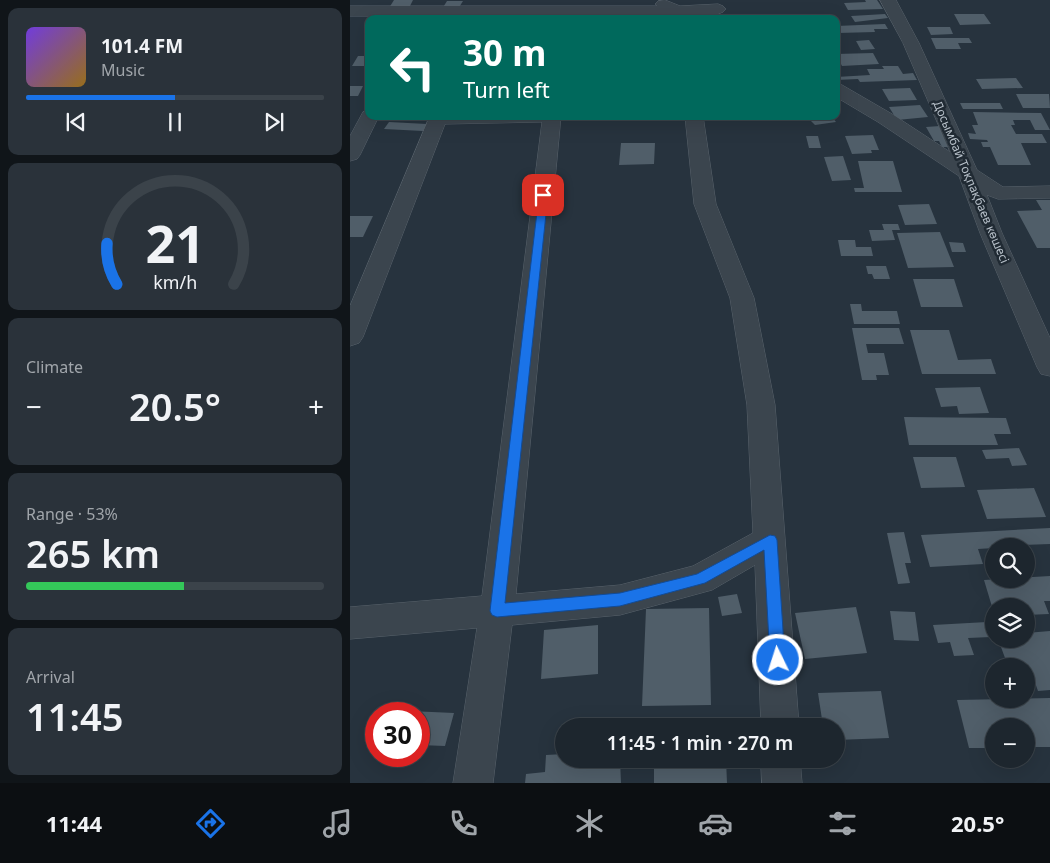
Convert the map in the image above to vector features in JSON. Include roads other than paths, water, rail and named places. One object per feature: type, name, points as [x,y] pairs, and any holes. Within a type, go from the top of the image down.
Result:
[{"type":"street","name":"Досымбай Тоқпақбаев көшесі","points":[[888,0],[915,52],[969,175]]},
{"type":"street","points":[[350,11],[655,5],[676,15]]},
{"type":"street","points":[[678,15],[718,9]]},
{"type":"street","points":[[840,91],[885,118],[969,175],[988,195],[1050,192]]},
{"type":"street","points":[[350,155],[368,120]]},
{"type":"street","points":[[350,337],[438,120]]},
{"type":"street","points":[[473,783],[497,611],[551,120]]},
{"type":"street","points":[[694,120],[705,204],[742,298],[761,405],[780,718]]},
{"type":"street","name":"Досымбай Тоқпақбаев көшесі","points":[[988,195],[991,233],[1050,367]]},
{"type":"street","points":[[350,623],[620,600],[700,579],[770,540]]},
{"type":"street","points":[[781,768],[782,783]]}]
